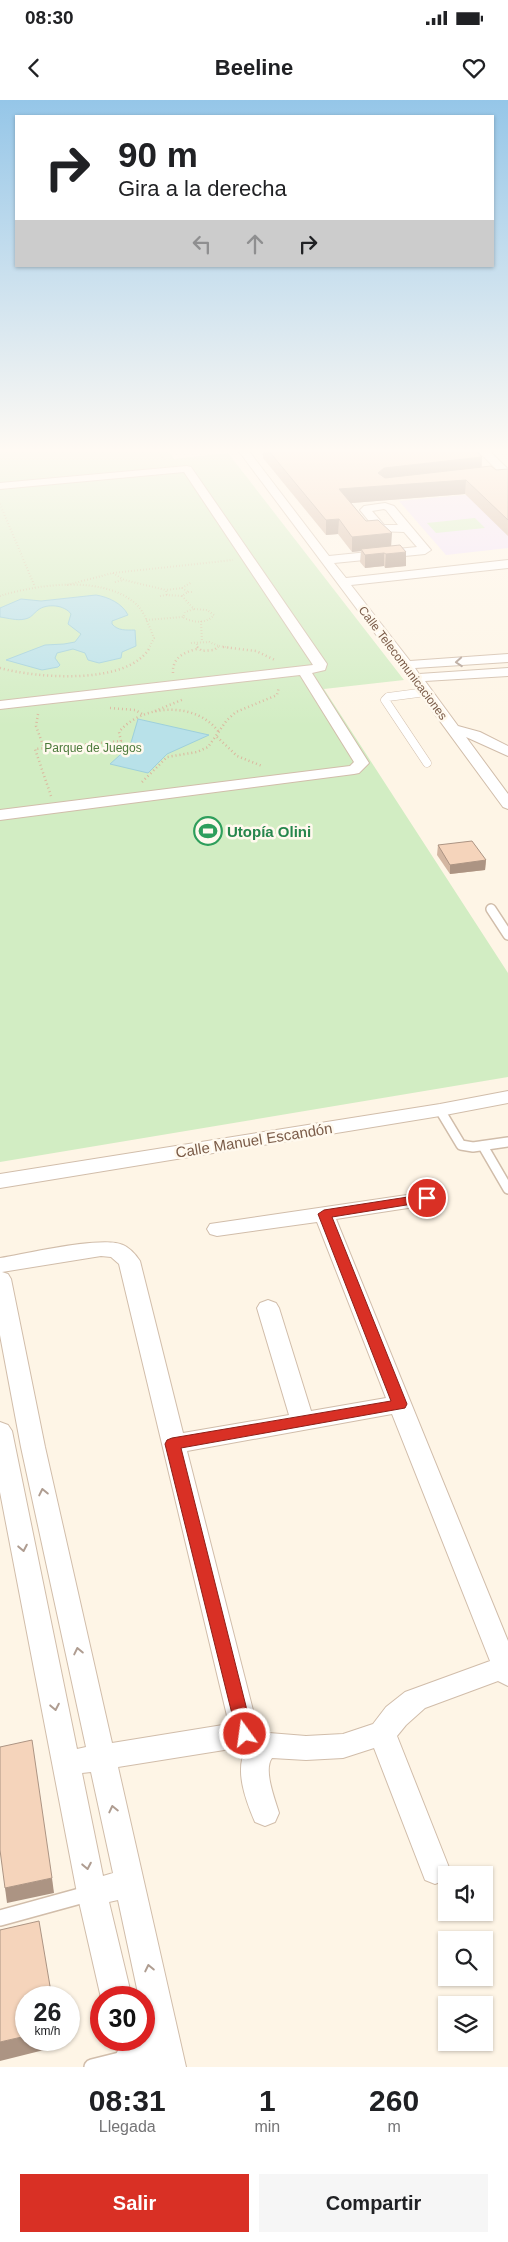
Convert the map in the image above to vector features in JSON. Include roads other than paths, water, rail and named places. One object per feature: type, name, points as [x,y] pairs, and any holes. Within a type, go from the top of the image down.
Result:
[{"type":"street","points":[[0,705],[281,674],[320,667],[320,664],[237,542]]},
{"type":"street","name":"Calle Telecomunicaciones","points":[[312,542],[406,665],[508,804]]},
{"type":"street","points":[[325,560],[425,550],[418,542]]},
{"type":"street","points":[[342,582],[508,564]]},
{"type":"street","points":[[406,665],[508,658]]},
{"type":"street","points":[[0,815],[344,773],[360,767],[362,763],[304,671]]},
{"type":"street","points":[[415,678],[508,672]]},
{"type":"street","points":[[452,729],[475,735],[508,752]]},
{"type":"street","name":"Calle Manuel Escandón","points":[[0,1181],[440,1110],[508,1097]]},
{"type":"street","points":[[218,1229],[427,1198]]},
{"type":"street","points":[[67,1763],[101,1756],[255,1739],[306,1748],[343,1746],[382,1733],[396,1716],[415,1700],[507,1671],[324,1214]]},
{"type":"street","points":[[0,1265],[101,1249],[117,1250],[129,1261],[172,1444],[255,1739],[256,1783],[265,1813]]},
{"type":"street","points":[[0,1279],[33,1447],[168,2056],[130,2055]]},
{"type":"street","points":[[268,1308],[303,1421]]},
{"type":"street","points":[[172,1444],[400,1404]]},
{"type":"street","points":[[33,1447],[2,1442],[92,1893],[114,1986]]},
{"type":"street","points":[[382,1733],[435,1870]]},
{"type":"street","points":[[92,1893],[130,1882]]},
{"type":"lane","points":[[426,692],[388,697],[385,700],[427,763]]},
{"type":"lane","points":[[491,909],[508,936]]},
{"type":"lane","points":[[440,1110],[461,1145],[467,1147],[508,1142]]},
{"type":"lane","points":[[482,1146],[508,1189]]},
{"type":"lane","points":[[0,1918],[92,1893]]},
{"type":"lane","points":[[92,2067],[130,2055]]},
{"type":"water","points":[[96,595],[114,601],[128,615],[112,621],[114,626],[122,630],[135,630],[136,646],[122,652],[121,658],[99,663],[88,660],[85,653],[73,649],[57,653],[55,658],[60,665],[58,667],[42,670],[6,660],[45,645],[75,642],[81,634],[68,624],[71,614],[60,607],[46,606],[29,618],[19,620],[0,617],[0,608],[21,599],[41,601]]},
{"type":"water","points":[[138,719],[209,735],[167,754],[148,773],[110,764],[130,746]]},
{"type":"place","name":"Utopía Olini","points":[[208,831]]},
{"type":"park label","name":"Parque de Juegos","points":[[93,748]]}]
